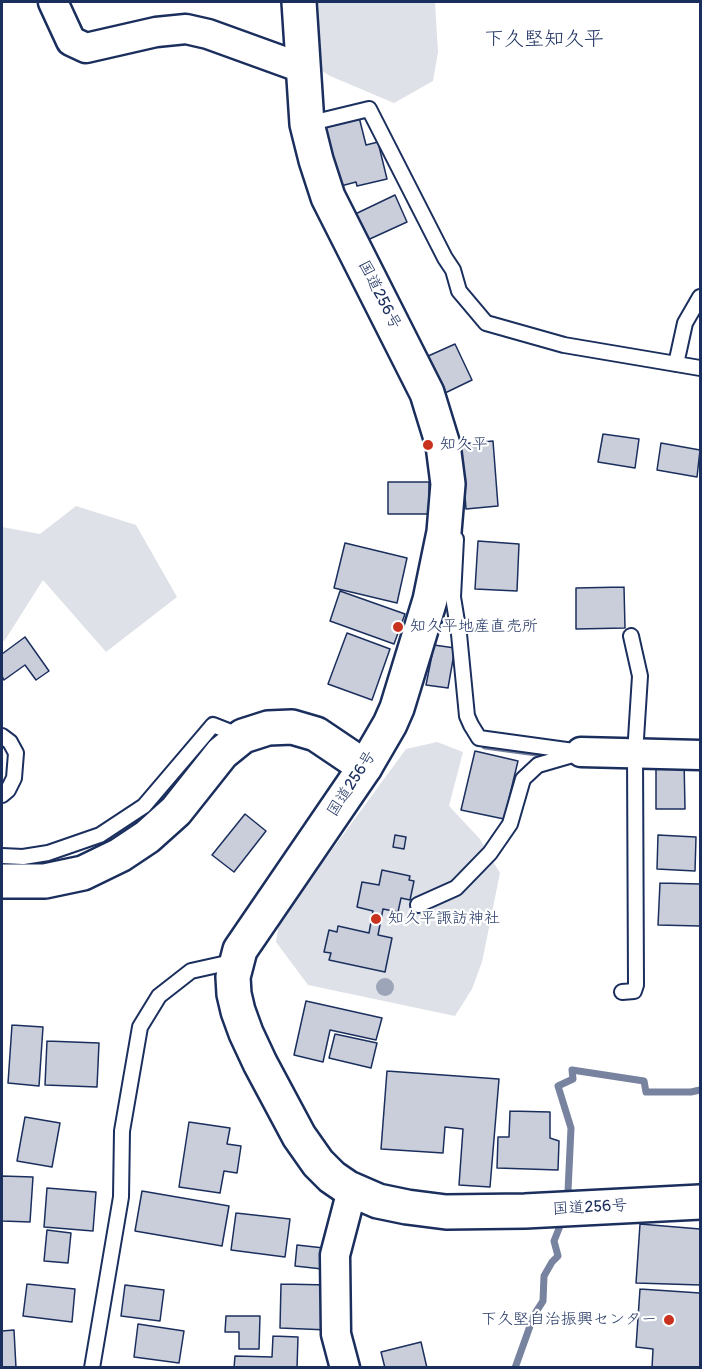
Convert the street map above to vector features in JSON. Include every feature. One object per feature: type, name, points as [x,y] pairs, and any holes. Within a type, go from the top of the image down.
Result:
[{"type":"main road","name":"国道256号","points":[[299,2],[307,124],[316,160],[328,196],[427,393],[443,445],[448,484],[444,525],[430,600],[390,724],[365,766],[247,940],[236,961],[233,977],[234,994],[246,1033],[299,1136],[318,1163],[332,1177],[352,1190],[378,1201],[446,1212],[525,1211],[700,1202]]},
{"type":"main road","points":[[2,881],[45,881],[83,873],[120,855],[147,837],[176,812],[222,753],[243,736],[268,728],[292,727],[316,734],[365,766]]},
{"type":"street","points":[[53,2],[71,41],[86,48],[156,32],[186,28],[302,68]]},
{"type":"street","points":[[581,752],[700,755]]},
{"type":"street","points":[[345,1368],[336,1334],[335,1255],[352,1190]]},
{"type":"lane","points":[[307,124],[369,109],[453,270],[459,291],[486,323],[564,345],[700,368]]},
{"type":"lane","points":[[676,364],[685,323],[700,297]]},
{"type":"lane","points":[[444,525],[456,534],[453,597],[467,716],[479,738],[581,752]]},
{"type":"lane","points":[[622,992],[634,991],[636,985],[635,754],[640,676],[631,636]]},
{"type":"lane","points":[[2,856],[23,858],[48,853],[100,835],[144,806],[213,725],[243,736]]},
{"type":"lane","points":[[2,736],[10,742],[16,753],[14,778],[8,790],[2,795]]},
{"type":"lane","points":[[418,905],[456,888],[490,853],[510,825],[524,779],[538,765],[581,752]]},
{"type":"lane","points":[[92,1368],[121,1197],[122,1131],[141,1028],[159,996],[191,971],[236,961]]},
{"type":"shaded area","points":[[311,2],[435,2],[438,52],[433,81],[394,103],[330,76],[316,67]]},
{"type":"shaded area","points":[[76,506],[136,525],[177,597],[106,652],[43,580],[2,642],[2,527],[40,534]]},
{"type":"shaded area","points":[[437,742],[463,752],[449,806],[480,839],[500,873],[482,962],[472,989],[455,1016],[308,985],[276,942],[279,922],[406,749]]},
{"type":"building","points":[[359,117],[366,145],[378,142],[387,179],[357,186],[356,182],[337,187],[322,126]]},
{"type":"building","points":[[395,195],[407,222],[361,243],[349,217]]},
{"type":"building","points":[[455,344],[472,380],[443,394],[426,357]]},
{"type":"building","points":[[603,434],[639,439],[635,468],[598,462]]},
{"type":"building","points":[[493,441],[498,506],[466,509],[461,444]]},
{"type":"building","points":[[661,443],[700,450],[697,477],[657,470]]},
{"type":"building","points":[[388,482],[429,482],[429,514],[388,514]]},
{"type":"building","points":[[478,541],[519,544],[517,591],[475,589]]},
{"type":"building","points":[[345,543],[407,558],[397,603],[334,588]]},
{"type":"building","points":[[624,587],[625,628],[576,629],[576,588]]},
{"type":"building","points":[[340,591],[405,614],[394,644],[330,621]]},
{"type":"building","points":[[347,633],[390,649],[372,700],[328,684]]},
{"type":"building","points":[[25,637],[49,671],[36,680],[25,665],[4,680],[2,654]]},
{"type":"building","points":[[434,645],[455,648],[448,688],[426,685]]},
{"type":"building","points":[[475,751],[518,761],[504,819],[461,810]]},
{"type":"building","points":[[656,759],[684,759],[685,809],[656,809]]},
{"type":"building","points":[[245,814],[266,831],[234,872],[212,855]]},
{"type":"building","points":[[395,835],[406,837],[404,849],[393,847]]},
{"type":"building","points":[[658,835],[696,837],[695,871],[657,869]]},
{"type":"building","name":"知久平諏訪神社","points":[[382,870],[410,876],[409,880],[414,881],[410,900],[401,898],[398,912],[383,909],[378,935],[392,938],[385,972],[329,960],[331,953],[324,952],[329,930],[337,932],[338,926],[369,933],[373,911],[357,907],[362,882],[379,885]]},
{"type":"building","points":[[660,883],[700,884],[700,926],[658,925]]},
{"type":"building","points":[[306,1001],[382,1018],[376,1040],[330,1030],[323,1062],[294,1055]]},
{"type":"building","points":[[12,1025],[43,1027],[39,1086],[8,1083]]},
{"type":"building","points":[[335,1034],[377,1043],[371,1068],[329,1058]]},
{"type":"building","points":[[47,1041],[99,1043],[97,1087],[45,1085]]},
{"type":"building","points":[[387,1071],[499,1079],[490,1187],[459,1185],[463,1129],[445,1127],[443,1153],[381,1149]]},
{"type":"building","points":[[510,1111],[550,1112],[550,1138],[559,1141],[558,1170],[497,1168],[498,1137],[509,1137]]},
{"type":"building","points":[[25,1117],[60,1123],[52,1167],[17,1161]]},
{"type":"building","points":[[189,1122],[230,1128],[227,1144],[241,1146],[237,1173],[224,1171],[220,1193],[179,1187]]},
{"type":"building","points":[[2,1176],[33,1177],[30,1222],[2,1221]]},
{"type":"building","points":[[47,1188],[96,1192],[93,1231],[44,1227]]},
{"type":"building","points":[[142,1191],[229,1206],[222,1246],[135,1231]]},
{"type":"building","points":[[236,1213],[290,1219],[285,1257],[231,1250]]},
{"type":"building","points":[[640,1224],[700,1229],[700,1285],[636,1283]]},
{"type":"building","points":[[47,1230],[71,1233],[68,1263],[44,1261]]},
{"type":"building","points":[[297,1245],[324,1248],[322,1269],[295,1266]]},
{"type":"building","points":[[27,1284],[75,1289],[72,1322],[23,1316]]},
{"type":"building","points":[[281,1284],[330,1285],[328,1330],[280,1328]]},
{"type":"building","points":[[125,1285],[164,1290],[160,1321],[121,1316]]},
{"type":"building","name":"下久堅自治振興センター","points":[[640,1289],[700,1293],[700,1368],[652,1368],[653,1349],[636,1347]]},
{"type":"building","points":[[226,1316],[260,1316],[259,1349],[239,1349],[239,1332],[225,1332]]},
{"type":"building","points":[[138,1324],[184,1331],[179,1363],[134,1357]]},
{"type":"building","points":[[14,1330],[16,1368],[2,1368],[2,1331]]},
{"type":"building","points":[[273,1336],[298,1337],[297,1368],[234,1368],[235,1356],[272,1357]]},
{"type":"building","points":[[421,1342],[427,1368],[385,1368],[381,1352]]},
{"type":"waterway","points":[[485,746],[551,755]]},
{"type":"waterway","points":[[568,1191],[571,1128],[558,1086],[573,1079],[572,1070],[644,1081],[646,1092],[700,1090]]},
{"type":"waterway","points":[[515,1368],[534,1315],[543,1301],[544,1276],[558,1256],[554,1241],[560,1226]]},
{"type":"place","name":"知久平","points":[[428,445]]},
{"type":"place","name":"知久平地産直売所","points":[[398,627]]},
{"type":"place","name":"知久平諏訪神社","points":[[376,919]]},
{"type":"place","name":"下久堅自治振興センター","points":[[669,1320]]},
{"type":"district","name":"下久堅知久平","points":[[544,40]]}]
